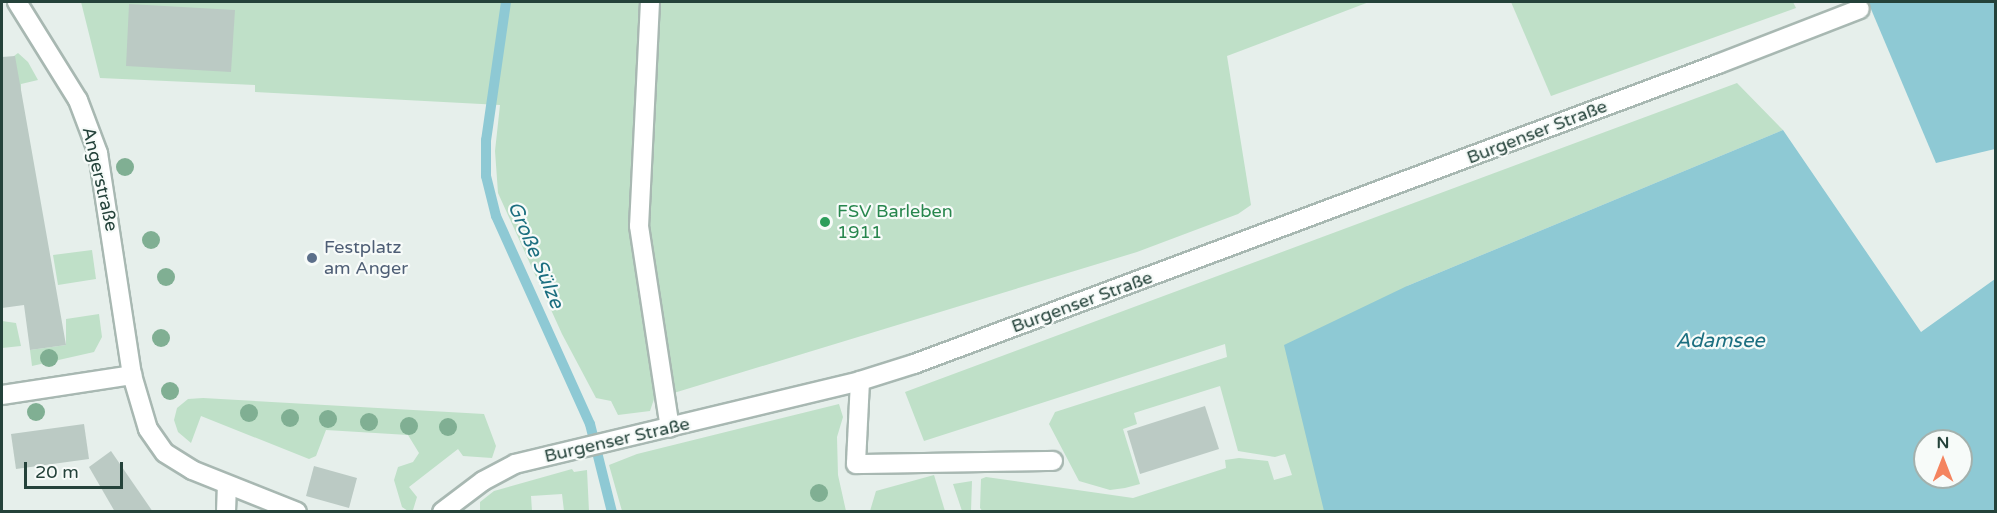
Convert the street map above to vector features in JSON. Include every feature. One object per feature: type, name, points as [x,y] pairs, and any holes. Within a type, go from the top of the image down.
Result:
[{"type":"street","name":"Angerstraße","points":[[17,2],[78,100],[98,153],[132,375]]},
{"type":"street","points":[[650,2],[639,226],[670,428]]},
{"type":"street","name":"Burgenser Straße","points":[[449,510],[504,468],[860,381],[1341,207],[1860,9]]},
{"type":"street","points":[[2,395],[132,375],[148,429],[165,453],[192,470],[227,486],[297,512]]},
{"type":"street","points":[[860,381],[856,464],[1053,461]]},
{"type":"street","points":[[226,512],[227,486]]},
{"type":"green space","name":"FSV Barleben 1911","points":[[81,2],[1369,2],[1227,56],[1251,205],[1238,214],[1137,252],[654,399],[650,411],[618,415],[611,401],[596,398],[562,334],[498,193],[495,151],[500,105],[255,92],[255,85],[100,78]]},
{"type":"green space","points":[[1511,2],[1793,2],[1796,8],[1551,96]]},
{"type":"green space","points":[[18,53],[28,62],[38,80],[21,84],[21,90],[2,93],[2,65]]},
{"type":"green space","points":[[1737,83],[1783,130],[1407,286],[1485,511],[983,512],[980,508],[981,479],[986,477],[1133,498],[1226,468],[1225,460],[1239,458],[1268,461],[1274,480],[1292,475],[1285,454],[1275,457],[1238,451],[1220,386],[1134,413],[1137,424],[1123,429],[1140,484],[1125,488],[1110,490],[1079,481],[1049,424],[1055,412],[1227,357],[1225,344],[924,441],[905,392]]},
{"type":"green space","points":[[92,250],[96,279],[58,285],[53,255]]},
{"type":"green space","points":[[99,314],[102,337],[94,352],[32,366],[30,350],[66,345],[66,319]]},
{"type":"green space","points":[[2,321],[16,323],[21,346],[2,348]]},
{"type":"green space","points":[[188,399],[484,414],[496,446],[492,458],[463,456],[458,449],[409,487],[417,497],[413,510],[408,511],[402,507],[394,480],[398,467],[413,462],[419,453],[408,435],[326,430],[316,456],[309,459],[201,416],[191,443],[178,432],[174,420],[177,408]]},
{"type":"green space","points":[[839,404],[843,417],[837,437],[838,475],[846,511],[622,511],[609,465],[637,454]]},
{"type":"green space","points":[[572,469],[574,472],[587,470],[589,511],[564,511],[562,494],[531,496],[532,511],[480,511],[480,502],[494,491]]},
{"type":"green space","points":[[934,475],[945,511],[870,511],[876,491]]},
{"type":"green space","points":[[972,481],[971,511],[962,511],[953,484]]},
{"type":"water","points":[[1868,2],[1995,2],[1995,149],[1936,163]]},
{"type":"water","name":"Adamsee","points":[[1783,130],[1921,332],[1995,279],[1995,511],[1324,511],[1284,345],[1407,286]]},
{"type":"building","points":[[129,4],[235,10],[231,72],[126,66]]},
{"type":"building","points":[[15,56],[66,345],[30,350],[24,305],[2,308],[2,57]]},
{"type":"building","points":[[1205,406],[1219,449],[1140,474],[1127,431]]},
{"type":"building","points":[[84,424],[89,459],[16,469],[11,434]]},
{"type":"building","points":[[111,451],[153,512],[115,512],[89,467]]},
{"type":"building","points":[[314,466],[357,478],[349,508],[306,496]]},
{"type":"waterway","name":"Große Sülze","points":[[506,2],[486,140],[486,176],[496,216],[590,424],[612,512]]},
{"type":"place","name":"FSV Barleben 1911","points":[[825,222]]},
{"type":"place","name":"Festplatz am Anger","points":[[312,258]]}]
